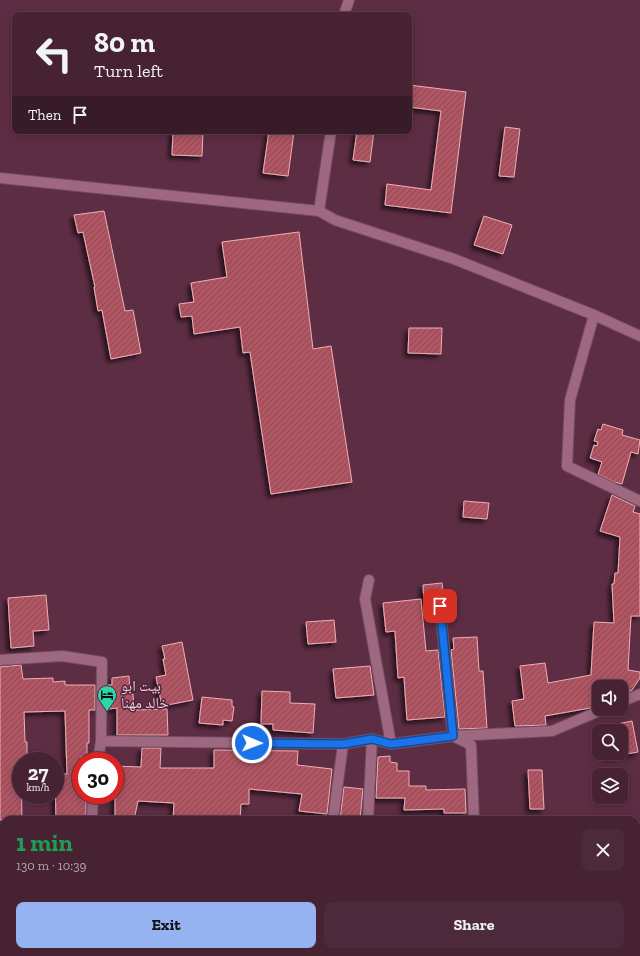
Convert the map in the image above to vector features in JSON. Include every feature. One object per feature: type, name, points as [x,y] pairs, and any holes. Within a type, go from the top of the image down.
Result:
[{"type":"street","points":[[345,12],[349,0]]},
{"type":"street","points":[[319,210],[331,134]]},
{"type":"street","points":[[0,178],[319,210],[334,220],[454,259],[594,315],[640,336]]},
{"type":"street","points":[[594,315],[570,400],[567,466],[640,501]]},
{"type":"street","points":[[369,580],[365,599],[391,744]]},
{"type":"street","points":[[440,606],[453,736]]},
{"type":"street","points":[[0,660],[62,656],[102,662],[101,741],[99,752]]},
{"type":"street","points":[[628,699],[640,694]]},
{"type":"street","points":[[101,741],[343,744],[372,739],[391,744],[453,736],[552,731],[592,714]]},
{"type":"street","points":[[453,736],[471,745],[474,816]]},
{"type":"street","points":[[368,816],[372,739]]},
{"type":"street","points":[[334,816],[343,744]]},
{"type":"street","points":[[92,816],[93,804]]},
{"type":"building","points":[[412,85],[466,92],[451,213],[385,205],[387,184],[431,190],[441,111],[412,107]]},
{"type":"building","points":[[505,127],[520,129],[514,177],[499,176]]},
{"type":"building","points":[[173,134],[203,134],[202,156],[172,155]]},
{"type":"building","points":[[269,134],[294,134],[288,176],[263,173]]},
{"type":"building","points":[[357,134],[374,134],[370,162],[353,160]]},
{"type":"building","points":[[104,211],[125,311],[133,310],[141,353],[111,359],[102,310],[98,311],[95,287],[83,232],[78,233],[74,215]]},
{"type":"building","points":[[484,216],[512,225],[503,254],[474,245]]},
{"type":"building","points":[[299,232],[313,349],[331,346],[352,482],[271,494],[250,352],[243,353],[240,327],[194,334],[192,316],[181,317],[179,304],[194,302],[191,283],[227,277],[222,242]]},
{"type":"building","points":[[409,328],[442,328],[441,354],[408,353]]},
{"type":"building","points":[[603,424],[623,430],[622,435],[640,440],[638,454],[631,452],[622,484],[614,482],[598,474],[602,462],[590,458],[594,445],[597,446],[598,442],[594,441],[598,429],[601,430]]},
{"type":"building","points":[[612,495],[635,506],[633,512],[640,514],[640,616],[631,616],[628,670],[640,672],[640,678],[632,690],[628,692],[628,680],[592,680],[592,707],[545,716],[546,725],[515,726],[512,701],[524,699],[520,666],[545,663],[548,683],[591,675],[594,622],[614,623],[612,584],[614,584],[615,573],[618,573],[620,537],[600,531]]},
{"type":"building","points":[[464,501],[489,503],[487,519],[463,517]]},
{"type":"building","points":[[442,583],[444,600],[424,602],[423,585]]},
{"type":"building","points":[[46,595],[49,630],[33,631],[34,646],[11,648],[8,598]]},
{"type":"building","points":[[421,599],[426,651],[438,650],[445,717],[407,720],[404,677],[398,678],[395,631],[386,632],[383,603]]},
{"type":"building","points":[[334,620],[336,642],[308,644],[306,622]]},
{"type":"building","points":[[477,637],[479,671],[483,671],[487,728],[459,729],[451,650],[454,649],[453,638]]},
{"type":"building","points":[[182,642],[193,700],[162,706],[156,677],[166,675],[162,646]]},
{"type":"building","points":[[21,665],[23,679],[53,678],[53,682],[65,681],[65,685],[95,685],[95,710],[89,710],[89,743],[87,743],[87,752],[72,752],[72,804],[86,804],[86,816],[56,816],[56,804],[64,804],[64,774],[67,774],[65,711],[24,712],[25,742],[27,742],[27,752],[12,752],[12,804],[22,804],[22,816],[0,816],[0,667]]},
{"type":"building","points":[[370,666],[374,695],[336,698],[333,669]]},
{"type":"building","points":[[129,676],[130,694],[133,694],[134,710],[167,709],[168,735],[117,735],[117,708],[108,709],[108,685],[112,685],[112,678]]},
{"type":"building","points":[[262,691],[290,692],[290,703],[315,704],[313,733],[273,730],[273,724],[261,724]]},
{"type":"building","points":[[202,697],[232,700],[232,706],[234,707],[232,721],[223,720],[223,725],[199,723]]},
{"type":"building","points":[[632,721],[638,752],[628,754],[628,724],[618,724]]},
{"type":"building","points":[[142,748],[161,748],[160,768],[214,768],[214,750],[298,751],[297,765],[332,769],[327,814],[299,811],[302,794],[249,789],[249,804],[241,804],[240,816],[173,816],[174,803],[138,801],[135,816],[115,816],[115,804],[124,804],[124,766],[141,767]]},
{"type":"building","points":[[390,756],[390,762],[397,763],[397,771],[409,771],[409,786],[426,786],[426,790],[465,789],[466,813],[444,813],[444,809],[404,810],[405,798],[376,798],[378,757]]},
{"type":"building","points":[[528,770],[542,770],[544,809],[530,809]]},
{"type":"building","points":[[344,787],[363,789],[360,816],[340,816]]},
{"type":"place","name":"بيت ابو خالد مهنا","points":[[107,712]]},
{"type":"route","points":[[252,743],[343,744],[372,739],[391,744],[453,736],[440,606]]}]
